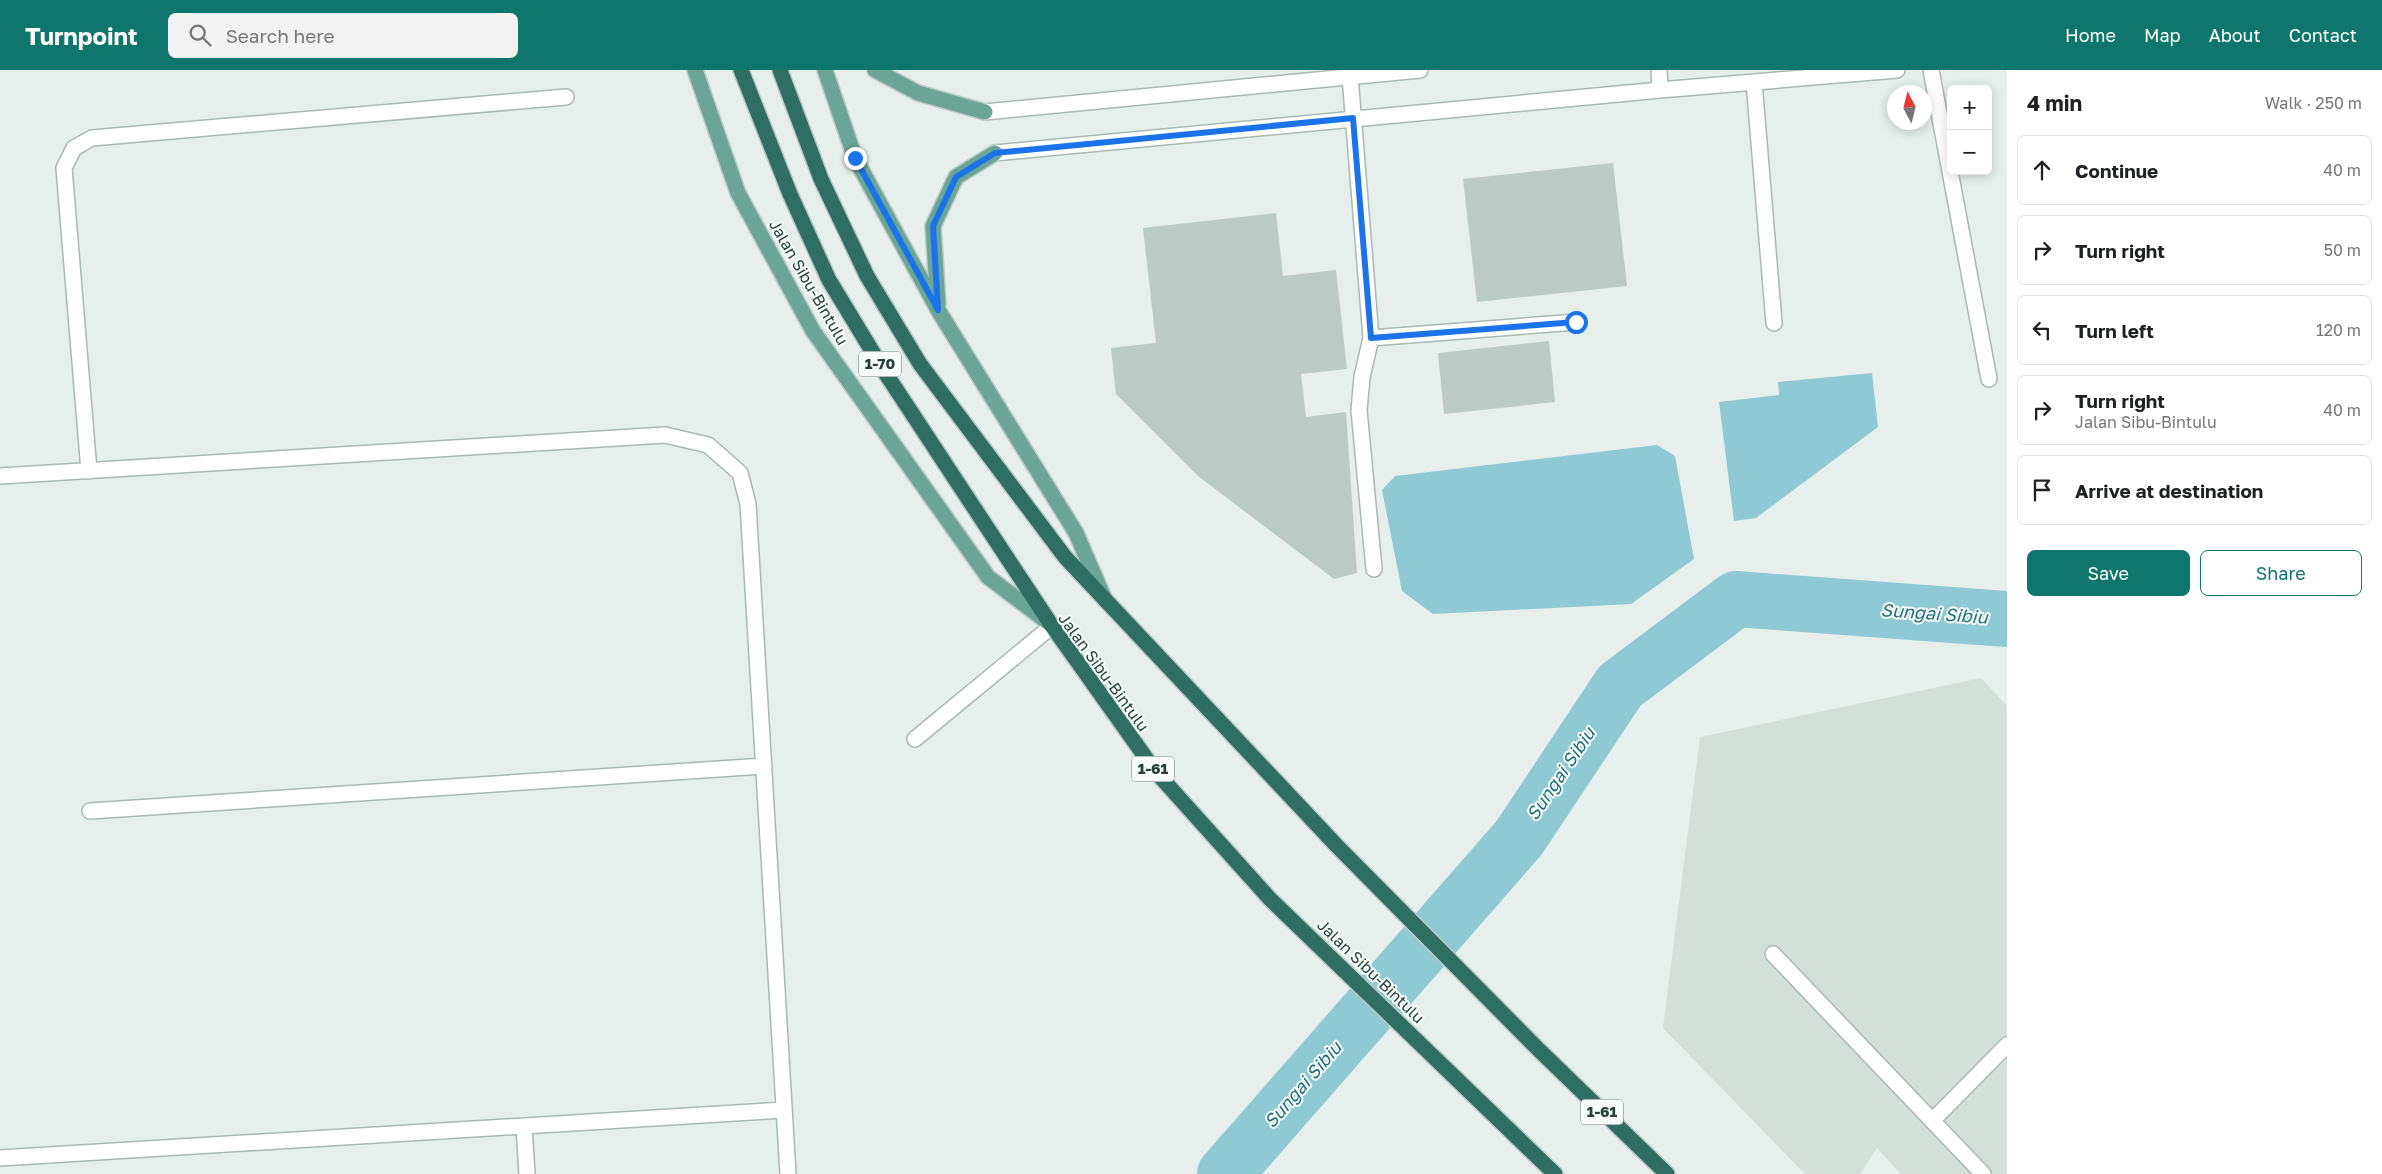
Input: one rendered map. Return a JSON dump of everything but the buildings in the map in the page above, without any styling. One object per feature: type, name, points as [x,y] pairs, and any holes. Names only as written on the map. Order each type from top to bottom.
[{"type":"highway","name":"1-70","points":[[780,71],[821,178],[867,276],[920,364],[1065,557],[1106,602]]},
{"type":"highway","name":"1-70","points":[[743,76],[790,194],[829,280],[886,374],[1052,626]]},
{"type":"highway","name":"1-61","points":[[1106,602],[1337,846],[1538,1049],[1667,1174]]},
{"type":"highway","name":"Jalan Sibu-Bintulu","points":[[1052,626],[1156,772],[1270,899],[1555,1174]]},
{"type":"main road","name":"Jalan Sibu-Bintulu","points":[[696,70],[738,193],[813,331],[988,577],[1052,626]]},
{"type":"main road","points":[[825,70],[855,158],[938,310],[1076,533],[1106,602]]},
{"type":"main road","points":[[875,70],[918,93],[985,112]]},
{"type":"main road","points":[[938,310],[933,226],[956,177],[995,153]]},
{"type":"street","points":[[985,112],[1420,70]]},
{"type":"street","points":[[1659,70],[1660,90]]},
{"type":"street","points":[[995,153],[1353,118],[1897,70]]},
{"type":"street","points":[[1931,70],[1989,379]]},
{"type":"street","points":[[1350,76],[1371,338],[1362,377],[1359,410],[1374,569]]},
{"type":"street","points":[[1754,82],[1774,323]]},
{"type":"street","points":[[89,471],[64,168],[74,148],[92,138],[566,97]]},
{"type":"street","points":[[1371,338],[1576,322]]},
{"type":"street","points":[[0,476],[666,435],[708,446],[740,473],[748,504],[788,1174]]},
{"type":"street","points":[[916,739],[1052,626]]},
{"type":"street","points":[[90,811],[764,766]]},
{"type":"street","points":[[1772,954],[1983,1174]]},
{"type":"street","points":[[1932,1121],[2007,1045]]},
{"type":"street","points":[[0,1158],[784,1110]]},
{"type":"street","points":[[524,1126],[527,1174]]},
{"type":"shaded area","points":[[1981,678],[2007,706],[2007,1174],[1901,1174],[1877,1148],[1860,1174],[1805,1174],[1663,1028],[1700,737]]},
{"type":"water","points":[[1872,373],[1878,427],[1756,518],[1734,521],[1719,402],[1779,395],[1778,382]]},
{"type":"water","points":[[1657,445],[1675,456],[1694,559],[1631,604],[1433,614],[1402,591],[1382,490],[1395,476]]},
{"type":"waterway","name":"Sungai Sibiu","points":[[1225,1174],[1519,838],[1620,686],[1736,599],[2007,619]]},
{"type":"route","points":[[855,158],[938,310],[933,226],[956,177],[995,153],[1353,118],[1371,338],[1576,322]]}]
